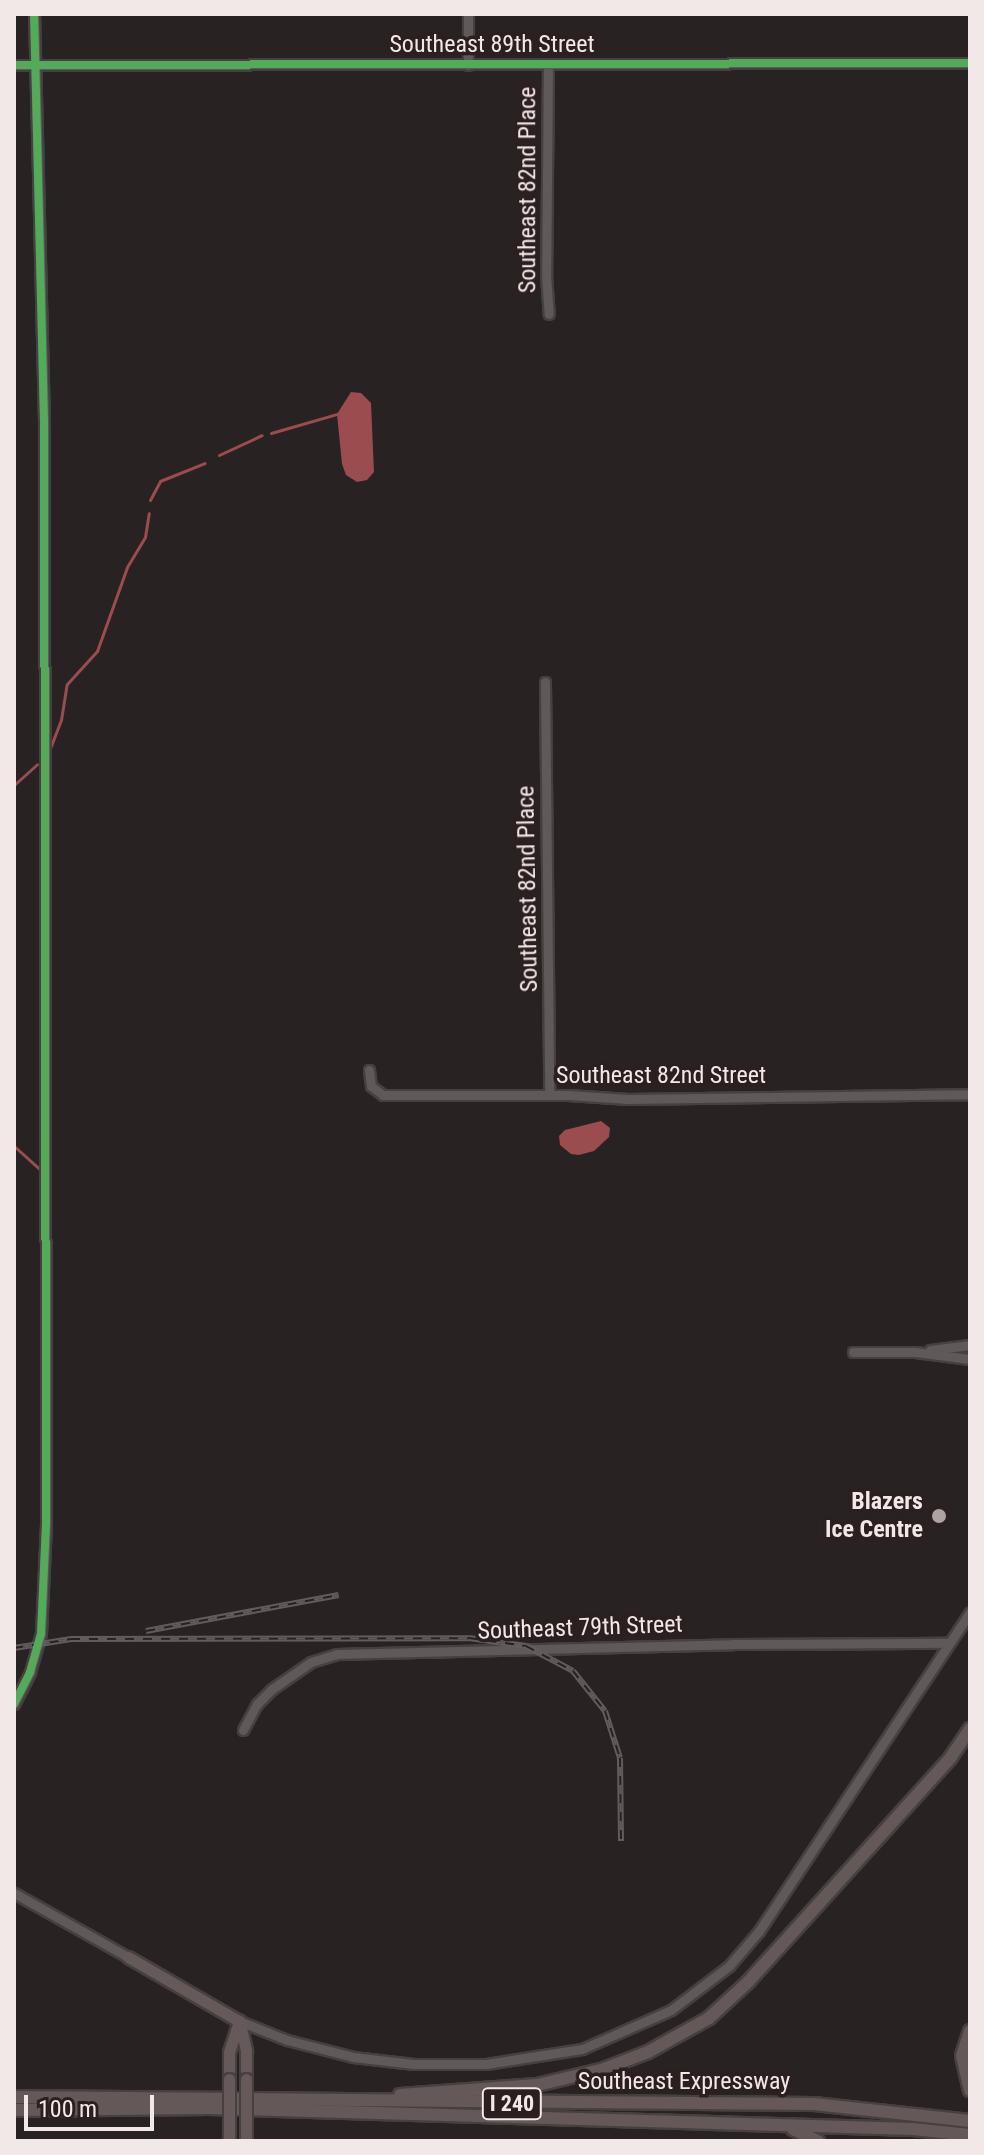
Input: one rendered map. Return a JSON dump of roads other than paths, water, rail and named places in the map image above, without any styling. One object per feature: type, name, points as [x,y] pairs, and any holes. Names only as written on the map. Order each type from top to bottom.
[{"type":"highway","points":[[337,2101],[537,2085],[601,2070],[648,2052],[709,2018],[748,1982],[951,1757],[970,1729]]},
{"type":"highway","points":[[970,2031],[962,2056],[970,2090]]},
{"type":"highway","name":"Southeast Expressway","points":[[14,2097],[814,2104],[970,2121]]},
{"type":"highway","name":"Southeast Expressway","points":[[14,2110],[209,2108],[790,2128],[913,2129],[970,2135]]},
{"type":"highway","points":[[790,2128],[818,2141]]},
{"type":"main road","points":[[128,1957],[239,2021],[246,2051],[246,2141]]},
{"type":"main road","points":[[229,2141],[229,2052],[239,2021]]},
{"type":"street","points":[[14,1704],[30,1672],[41,1634],[46,1522],[44,421],[34,14]]},
{"type":"street","points":[[468,14],[468,65]]},
{"type":"street","name":"Southeast 89th Street","points":[[14,65],[970,63]]},
{"type":"street","name":"Southeast 82nd Place","points":[[548,65],[546,275],[549,314]]},
{"type":"street","name":"Southeast 82nd Place","points":[[545,682],[549,1095]]},
{"type":"street","name":"Southeast 82nd Street","points":[[369,1070],[371,1086],[383,1095],[549,1095],[628,1099],[970,1094]]},
{"type":"street","points":[[853,1352],[915,1352],[970,1345]]},
{"type":"street","points":[[915,1352],[970,1359]]},
{"type":"street","points":[[239,2021],[287,2040],[353,2057],[414,2064],[486,2064],[530,2060],[582,2049],[625,2033],[671,2010],[729,1966],[767,1919],[970,1612]]},
{"type":"street","name":"Southeast 79th Street","points":[[243,1730],[257,1704],[289,1675],[337,1654],[733,1644],[949,1643]]},
{"type":"street","points":[[14,1893],[128,1957]]},
{"type":"waterway","points":[[271,433],[337,414]]},
{"type":"waterway","points":[[219,455],[262,435]]},
{"type":"waterway","points":[[150,500],[160,481],[205,463]]},
{"type":"waterway","points":[[49,751],[61,720],[67,684],[97,651],[127,567],[145,537],[149,513]]},
{"type":"waterway","points":[[14,785],[37,764]]},
{"type":"waterway","points":[[14,1146],[43,1172]]},
{"type":"railway","points":[[146,1631],[339,1595]]},
{"type":"railway","points":[[14,1648],[71,1639],[469,1638],[526,1646],[573,1671],[605,1711],[620,1758],[621,1841]]},
{"type":"place","name":"Blazers Ice Centre","points":[[939,1516]]}]
